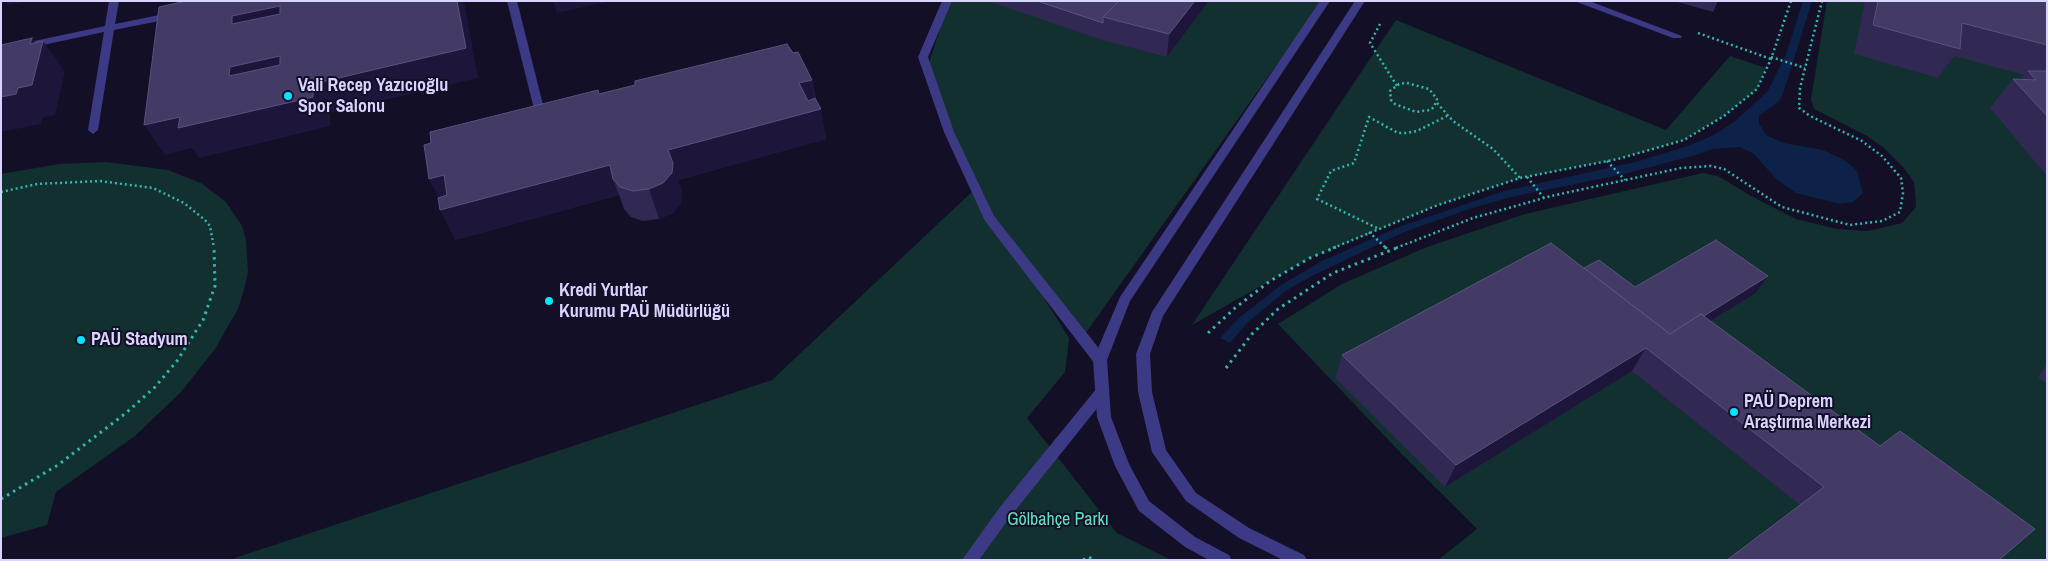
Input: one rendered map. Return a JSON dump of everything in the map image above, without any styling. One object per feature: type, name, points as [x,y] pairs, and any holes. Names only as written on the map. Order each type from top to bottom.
[{"type":"street","points":[[93,130],[114,1]]},
{"type":"street","points":[[512,1],[540,112]]},
{"type":"street","points":[[947,1],[924,57],[949,132],[989,218],[1100,360]]},
{"type":"street","points":[[1224,560],[1190,542],[1144,506],[1122,466],[1104,417],[1100,360],[1124,300],[1325,1]]},
{"type":"street","points":[[1299,560],[1244,533],[1191,497],[1159,452],[1145,392],[1143,354],[1157,315],[1360,1]]},
{"type":"street","points":[[1580,1],[1677,36]]},
{"type":"street","points":[[1,51],[186,13]]},
{"type":"street","points":[[970,560],[1004,512],[1102,392]]},
{"type":"path","points":[[1208,333],[1235,308],[1270,281],[1310,258],[1369,232],[1438,205],[1520,178],[1607,161],[1684,140],[1724,116],[1757,90],[1772,57],[1791,1]]},
{"type":"path","points":[[1226,368],[1247,339],[1278,309],[1333,273],[1473,218],[1544,198],[1690,167],[1711,166],[1724,169],[1782,206],[1814,217],[1850,225],[1882,221],[1900,212],[1903,193],[1901,178],[1882,156],[1862,141],[1810,116],[1799,108],[1799,97],[1805,68],[1822,1]]},
{"type":"path","points":[[1380,24],[1370,44],[1397,86]]},
{"type":"path","points":[[1772,57],[1805,68]]},
{"type":"path","points":[[1437,103],[1430,110],[1423,112],[1401,108],[1391,100],[1390,91],[1406,83],[1422,86],[1434,94],[1437,103],[1447,116],[1493,150],[1520,178]]},
{"type":"path","points":[[1378,229],[1317,199],[1332,171],[1354,163],[1358,156],[1364,127],[1369,117],[1398,133],[1406,133],[1417,131],[1447,116]]},
{"type":"path","points":[[1607,161],[1625,180]]},
{"type":"path","points":[[1526,177],[1544,198]]},
{"type":"path","points":[[1,192],[37,184],[100,180],[153,188],[184,203],[210,226],[216,268],[214,286],[203,320],[177,361],[155,387],[58,465],[1,499]]},
{"type":"path","points":[[1369,232],[1388,250]]},
{"type":"path","points":[[1083,560],[1088,557],[1095,560]]},
{"type":"green space","name":"Gölbahçe Parkı","points":[[949,1],[1322,1],[1080,341],[985,204],[1069,338],[1065,372],[1027,418],[1117,533],[1171,560],[229,560],[772,380],[975,189],[927,69]]},
{"type":"green space","points":[[1827,1],[2047,1],[2047,560],[1438,560],[1477,529],[1397,449],[1278,324],[1342,284],[1427,247],[1525,214],[1703,173],[1718,176],[1751,196],[1796,219],[1837,229],[1868,231],[1902,223],[1916,207],[1914,182],[1903,167],[1884,148],[1867,136],[1814,109],[1811,99]]},
{"type":"green space","points":[[1396,20],[1666,130],[1730,56],[1766,68],[1757,89],[1724,116],[1684,140],[1618,159],[1520,178],[1438,205],[1310,258],[1192,325]]},
{"type":"green space","points":[[106,162],[168,170],[201,183],[226,202],[242,226],[246,240],[248,272],[244,290],[238,309],[215,349],[181,392],[135,436],[56,492],[47,525],[1,538],[1,174],[59,164]]},
{"type":"water","points":[[1803,1],[1812,1],[1783,94],[1779,101],[1759,116],[1759,123],[1766,135],[1784,143],[1823,150],[1846,161],[1857,171],[1863,193],[1853,202],[1840,204],[1796,193],[1776,179],[1754,154],[1740,147],[1713,149],[1624,174],[1511,197],[1469,209],[1404,232],[1287,290],[1248,322],[1230,343],[1220,338],[1240,317],[1281,285],[1322,261],[1399,227],[1504,191],[1635,162],[1688,146],[1714,135],[1734,122],[1768,91],[1787,52]]},
{"type":"building","name":"Vali Recep Yazıcıoğlu Spor Salonu","points":[[186,1],[457,1],[466,48],[313,84],[313,97],[178,128],[180,117],[144,125],[159,7]],"holes":[[[280,6],[280,14],[232,24],[232,16]],[[280,56],[280,65],[229,76],[230,67]]]},
{"type":"building","points":[[1037,1],[1119,1],[1103,17],[1103,23]]},
{"type":"building","points":[[1119,1],[1195,1],[1169,34],[1103,17]]},
{"type":"building","points":[[1878,1],[2047,1],[2047,45],[1962,23],[1960,49],[1873,25]]},
{"type":"building","points":[[32,38],[30,44],[43,41],[32,85],[18,88],[16,94],[1,97],[1,45]]},
{"type":"building","points":[[787,44],[793,53],[798,52],[812,80],[799,83],[808,101],[815,98],[821,109],[668,150],[673,163],[672,173],[663,183],[649,189],[633,191],[620,187],[613,179],[610,165],[440,210],[438,198],[447,195],[444,175],[429,179],[424,145],[431,143],[430,132],[598,90],[599,94],[635,85],[635,81]]},
{"type":"building","points":[[2028,71],[2047,71],[2047,116],[2013,79],[2036,80]]},
{"type":"building","points":[[1716,240],[1768,276],[1704,316],[1701,314],[1670,334],[1584,268],[1599,260],[1635,287]]},
{"type":"building","points":[[1551,243],[1670,334],[1701,314],[1880,446],[1900,431],[2035,529],[1999,560],[1727,560],[1824,487],[1646,348],[1456,465],[1342,355]]},
{"type":"place","name":"Vali Recep Yazıcıoğlu Spor Salonu","points":[[288,96]]},
{"type":"place","name":"Kredi Yurtlar Kurumu PAÜ Müdürlüğü","points":[[549,301]]},
{"type":"place","name":"PAÜ Stadyum","points":[[81,340]]},
{"type":"place","name":"PAÜ Deprem Araştırma Merkezi","points":[[1734,412]]}]
